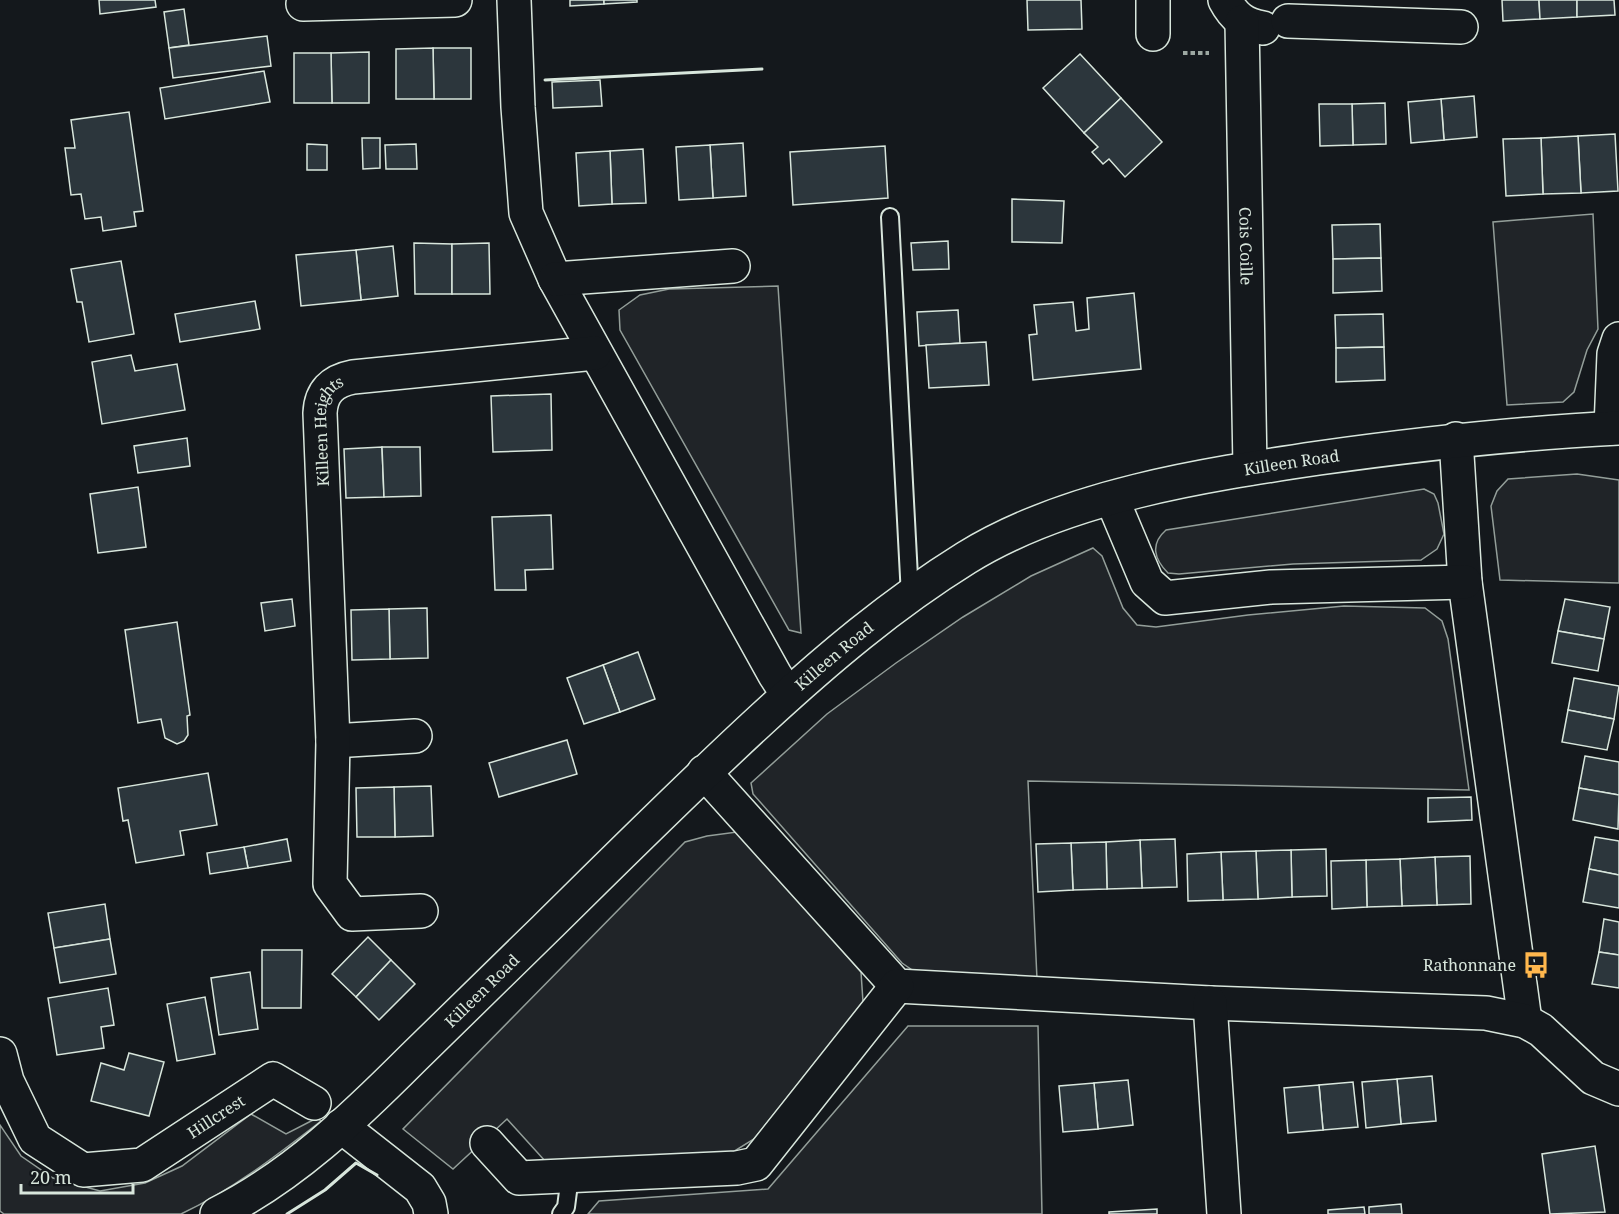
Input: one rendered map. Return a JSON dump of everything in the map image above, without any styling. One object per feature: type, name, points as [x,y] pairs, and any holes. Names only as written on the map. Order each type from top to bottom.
[{"type":"street","points":[[303,4],[455,0]]},
{"type":"street","points":[[514,0],[518,107],[526,213],[555,279],[595,353],[788,695]]},
{"type":"street","points":[[1153,0],[1153,34]]},
{"type":"street","points":[[1236,25],[1265,28],[1295,11],[1461,27]]},
{"type":"street","name":"Cois Coille","points":[[1236,25],[1250,468]]},
{"type":"street","points":[[555,279],[733,266]]},
{"type":"street","points":[[1615,428],[1614,354],[1619,339]]},
{"type":"street","name":"Killeen Heights","points":[[421,911],[352,914],[330,884],[333,741],[320,413],[323,396],[327,389],[343,379],[352,377],[595,353]]},
{"type":"street","name":"Killeen Road","points":[[218,1214],[250,1198],[296,1166],[366,1105],[704,772],[788,695],[854,638],[967,557],[1006,537],[1060,515],[1168,484],[1250,468],[1456,439],[1615,428]]},
{"type":"street","points":[[1456,439],[1466,582],[1525,1021]]},
{"type":"street","points":[[1112,499],[1147,582],[1165,598],[1271,587],[1466,582]]},
{"type":"street","points":[[333,741],[415,736]]},
{"type":"street","points":[[704,772],[897,986],[1210,1003],[1486,1013],[1525,1021],[1541,1030],[1593,1078],[1619,1089]]},
{"type":"street","points":[[487,1143],[519,1178],[737,1168],[756,1164],[897,986]]},
{"type":"street","points":[[1210,1003],[1224,1214]]},
{"type":"street","name":"Hillcrest","points":[[0,1054],[7,1081],[35,1139],[83,1170],[142,1165],[273,1079],[314,1102]]},
{"type":"street","points":[[341,1126],[420,1188],[429,1203],[431,1214]]},
{"type":"lane","points":[[890,217],[910,596]]},
{"type":"lane","points":[[561,1214],[566,1207],[570,1176]]},
{"type":"path","points":[[1153,34],[1168,54],[1236,25]]},
{"type":"shaded area","points":[[1593,214],[1598,329],[1587,350],[1574,392],[1563,402],[1507,405],[1493,222]]},
{"type":"shaded area","points":[[778,286],[801,633],[789,630],[620,330],[619,310],[640,295],[669,289]]},
{"type":"shaded area","points":[[1577,474],[1619,480],[1619,583],[1500,580],[1491,506],[1497,491],[1508,479]]},
{"type":"shaded area","points":[[1424,489],[1434,494],[1438,503],[1444,534],[1437,549],[1421,560],[1293,564],[1179,574],[1168,573],[1157,557],[1156,546],[1166,530]]},
{"type":"shaded area","points":[[1093,548],[1102,556],[1123,608],[1137,625],[1156,627],[1344,606],[1425,608],[1442,621],[1448,639],[1469,790],[1028,781],[1037,979],[924,978],[902,963],[753,794],[751,783],[827,714],[896,663],[963,617],[1031,576]]},
{"type":"shaded area","points":[[737,832],[861,972],[863,1002],[754,1139],[733,1152],[546,1162],[507,1119],[453,1169],[403,1129],[685,842]]},
{"type":"shaded area","points":[[908,1026],[1038,1026],[1042,1214],[588,1214],[599,1201],[768,1189]]},
{"type":"shaded area","points":[[251,1114],[286,1134],[317,1118],[321,1121],[236,1183],[181,1214],[4,1214],[0,1211],[0,1125],[21,1156],[53,1178],[100,1191],[145,1183],[182,1166]]},
{"type":"building","points":[[99,0],[155,0],[156,7],[100,14]]},
{"type":"building","points":[[570,0],[604,0],[604,4],[570,6]]},
{"type":"building","points":[[604,0],[637,0],[637,2],[604,4]]},
{"type":"building","points":[[1027,0],[1081,0],[1082,29],[1028,30]]},
{"type":"building","points":[[1502,0],[1539,0],[1540,19],[1503,21]]},
{"type":"building","points":[[1539,0],[1577,0],[1577,17],[1540,19]]},
{"type":"building","points":[[1577,0],[1614,0],[1615,15],[1577,17]]},
{"type":"building","points":[[184,9],[189,45],[169,48],[164,12]]},
{"type":"building","points":[[267,36],[271,66],[173,78],[169,48]]},
{"type":"building","points":[[433,48],[471,48],[471,99],[434,99]]},
{"type":"building","points":[[433,48],[434,99],[396,99],[396,49]]},
{"type":"building","points":[[369,52],[369,103],[332,103],[331,53]]},
{"type":"building","points":[[294,53],[331,53],[332,103],[294,103]]},
{"type":"building","points":[[1080,54],[1121,98],[1084,133],[1043,88]]},
{"type":"building","points":[[264,71],[270,102],[165,119],[160,88]]},
{"type":"building","points":[[600,80],[602,106],[553,108],[552,82]]},
{"type":"building","points":[[1474,96],[1477,137],[1444,140],[1441,99]]},
{"type":"building","points":[[1121,98],[1162,142],[1125,177],[1109,159],[1103,164],[1092,152],[1098,147],[1084,133]]},
{"type":"building","points":[[1441,99],[1444,140],[1411,143],[1408,102]]},
{"type":"building","points":[[1385,103],[1386,144],[1353,145],[1352,104]]},
{"type":"building","points":[[1319,104],[1352,104],[1353,145],[1320,146]]},
{"type":"building","points":[[129,112],[143,211],[134,212],[136,226],[103,231],[101,217],[85,219],[81,194],[71,195],[65,148],[75,148],[71,120]]},
{"type":"building","points":[[1615,134],[1618,191],[1581,193],[1578,136]]},
{"type":"building","points":[[1578,136],[1581,193],[1543,194],[1541,138]]},
{"type":"building","points":[[362,138],[380,138],[380,168],[363,169]]},
{"type":"building","points":[[1541,138],[1543,194],[1506,196],[1503,139]]},
{"type":"building","points":[[743,143],[746,196],[713,198],[710,145]]},
{"type":"building","points":[[307,144],[327,145],[327,170],[307,170]]},
{"type":"building","points":[[416,144],[417,169],[386,169],[385,145]]},
{"type":"building","points":[[710,145],[713,198],[679,200],[676,147]]},
{"type":"building","points":[[885,146],[888,198],[793,205],[790,152]]},
{"type":"building","points":[[643,149],[646,203],[612,204],[610,151]]},
{"type":"building","points":[[610,151],[612,204],[579,206],[576,153]]},
{"type":"building","points":[[1012,199],[1064,201],[1062,243],[1012,242]]},
{"type":"building","points":[[1380,224],[1381,258],[1333,259],[1332,225]]},
{"type":"building","points":[[948,241],[949,269],[913,270],[911,243]]},
{"type":"building","points":[[414,243],[452,244],[452,294],[415,294]]},
{"type":"building","points":[[489,243],[490,294],[452,294],[452,244]]},
{"type":"building","points":[[393,246],[398,296],[361,300],[356,250]]},
{"type":"building","points":[[356,250],[361,300],[301,306],[296,255]]},
{"type":"building","points":[[1381,258],[1382,291],[1333,293],[1333,259]]},
{"type":"building","points":[[121,261],[134,334],[89,342],[82,302],[77,302],[71,269]]},
{"type":"building","points":[[1134,293],[1141,369],[1033,380],[1029,335],[1037,334],[1034,305],[1073,302],[1076,331],[1089,329],[1087,298]]},
{"type":"building","points":[[255,301],[260,329],[180,342],[175,314]]},
{"type":"building","points":[[958,310],[960,343],[919,346],[917,312]]},
{"type":"building","points":[[1383,314],[1384,347],[1336,348],[1335,315]]},
{"type":"building","points":[[986,342],[989,385],[929,388],[926,345]]},
{"type":"building","points":[[1384,347],[1385,380],[1336,382],[1336,348]]},
{"type":"building","points":[[131,355],[135,371],[177,364],[185,410],[102,424],[92,362]]},
{"type":"building","points":[[551,394],[552,450],[493,452],[491,396]]},
{"type":"building","points":[[187,438],[190,466],[138,473],[134,446]]},
{"type":"building","points":[[382,447],[384,497],[346,498],[344,449]]},
{"type":"building","points":[[382,447],[420,447],[421,496],[384,497]]},
{"type":"building","points":[[138,487],[146,547],[98,553],[90,494]]},
{"type":"building","points":[[551,515],[553,569],[525,570],[526,590],[495,590],[492,517]]},
{"type":"building","points":[[292,599],[295,626],[265,631],[261,603]]},
{"type":"building","points":[[1565,599],[1610,607],[1604,639],[1558,631]]},
{"type":"building","points":[[427,608],[428,658],[390,659],[389,609]]},
{"type":"building","points":[[389,609],[390,659],[352,660],[351,610]]},
{"type":"building","points":[[177,622],[190,715],[187,716],[188,735],[184,741],[177,744],[165,738],[161,719],[138,723],[125,630]]},
{"type":"building","points":[[1558,631],[1604,639],[1598,671],[1552,663]]},
{"type":"building","points":[[638,652],[655,699],[620,712],[603,665]]},
{"type":"building","points":[[603,665],[620,712],[584,724],[567,678]]},
{"type":"building","points":[[1574,678],[1619,686],[1614,719],[1568,710]]},
{"type":"building","points":[[1568,710],[1614,719],[1607,750],[1562,742]]},
{"type":"building","points":[[567,740],[577,774],[499,797],[489,763]]},
{"type":"building","points":[[1585,756],[1619,762],[1619,795],[1579,788]]},
{"type":"building","points":[[208,773],[217,825],[180,831],[184,855],[136,863],[128,820],[123,821],[118,788]]},
{"type":"building","points":[[431,786],[433,836],[395,837],[394,787]]},
{"type":"building","points":[[394,787],[395,837],[357,837],[356,788]]},
{"type":"building","points":[[1579,788],[1619,795],[1618,829],[1573,820]]},
{"type":"building","points":[[1471,797],[1472,820],[1428,822],[1428,798]]},
{"type":"building","points":[[1595,837],[1619,841],[1619,875],[1589,869]]},
{"type":"building","points":[[287,839],[291,861],[248,868],[244,847]]},
{"type":"building","points":[[1175,839],[1177,887],[1142,888],[1140,840]]},
{"type":"building","points":[[1140,840],[1142,888],[1107,889],[1106,842]]},
{"type":"building","points":[[1106,842],[1107,889],[1073,890],[1071,843]]},
{"type":"building","points":[[1071,843],[1073,890],[1038,892],[1036,844]]},
{"type":"building","points":[[244,847],[248,868],[210,874],[207,853]]},
{"type":"building","points":[[1326,849],[1327,896],[1292,897],[1291,850]]},
{"type":"building","points":[[1291,850],[1292,897],[1258,899],[1256,851]]},
{"type":"building","points":[[1256,851],[1258,899],[1223,900],[1221,852]]},
{"type":"building","points":[[1221,852],[1223,900],[1188,901],[1187,854]]},
{"type":"building","points":[[1470,856],[1471,904],[1437,905],[1435,857]]},
{"type":"building","points":[[1435,857],[1437,905],[1402,906],[1400,859]]},
{"type":"building","points":[[1400,859],[1402,906],[1367,907],[1366,860]]},
{"type":"building","points":[[1366,860],[1367,907],[1332,909],[1331,861]]},
{"type":"building","points":[[1589,869],[1619,875],[1619,908],[1583,902]]},
{"type":"building","points":[[105,904],[110,939],[54,948],[48,913]]},
{"type":"building","points":[[1604,919],[1619,922],[1619,955],[1599,952]]},
{"type":"building","points":[[368,937],[391,960],[356,997],[332,974]]},
{"type":"building","points":[[110,939],[116,974],[60,983],[54,948]]},
{"type":"building","points":[[262,950],[302,950],[301,1008],[262,1008]]},
{"type":"building","points":[[1599,952],[1619,955],[1619,988],[1592,984]]},
{"type":"building","points":[[391,960],[415,984],[379,1020],[356,997]]},
{"type":"building","points":[[250,972],[258,1029],[219,1035],[211,978]]},
{"type":"building","points":[[108,988],[114,1025],[101,1027],[104,1048],[57,1055],[48,998]]},
{"type":"building","points":[[205,997],[215,1054],[177,1061],[167,1004]]},
{"type":"building","points":[[129,1053],[164,1062],[149,1116],[91,1101],[101,1063],[124,1070]]},
{"type":"building","points":[[1432,1076],[1436,1121],[1401,1124],[1397,1079]]},
{"type":"building","points":[[1397,1079],[1401,1124],[1366,1128],[1362,1082]]},
{"type":"building","points":[[1128,1080],[1133,1125],[1098,1129],[1094,1083]]},
{"type":"building","points":[[1353,1082],[1358,1127],[1323,1130],[1319,1085]]},
{"type":"building","points":[[1094,1083],[1098,1129],[1063,1132],[1059,1086]]},
{"type":"building","points":[[1319,1085],[1323,1130],[1288,1133],[1284,1088]]},
{"type":"building","points":[[1595,1146],[1605,1212],[1550,1214],[1542,1154]]},
{"type":"building","points":[[1401,1204],[1402,1214],[1369,1214],[1369,1207]]},
{"type":"building","points":[[1364,1207],[1365,1214],[1328,1214],[1328,1210]]},
{"type":"building","points":[[1157,1209],[1157,1214],[1109,1214],[1109,1212]]},
{"type":"wall","points":[[545,80],[762,69]]},
{"type":"wall","points":[[287,1214],[325,1190],[356,1163],[377,1175]]},
{"type":"place","name":"Rathonnane","points":[[1536,965]]}]
